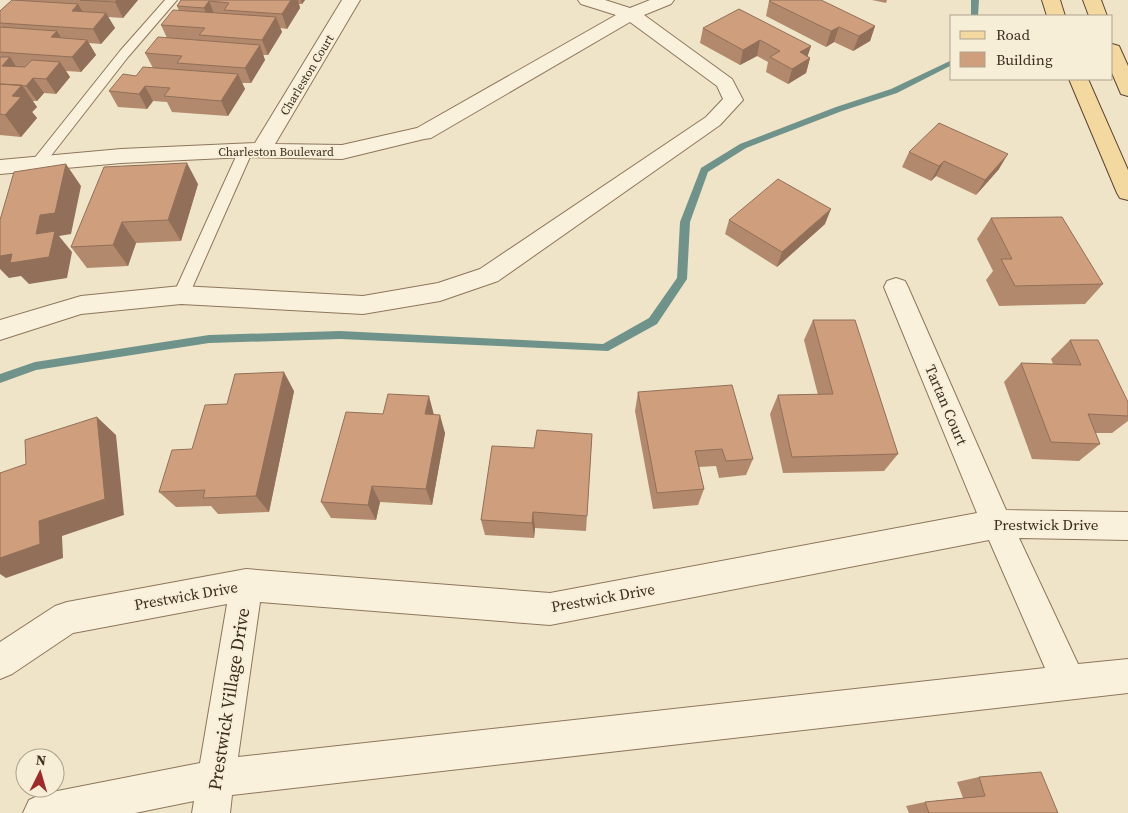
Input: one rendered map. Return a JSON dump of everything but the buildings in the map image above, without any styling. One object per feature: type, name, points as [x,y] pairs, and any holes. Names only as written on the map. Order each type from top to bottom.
[{"type":"main road","points":[[1051,0],[1056,15]]},
{"type":"main road","points":[[1092,0],[1098,15]]},
{"type":"main road","points":[[1113,52],[1128,90]]},
{"type":"main road","points":[[1078,80],[1128,193]]},
{"type":"street","name":"Charleston Court","points":[[254,150],[351,0]]},
{"type":"street","points":[[0,330],[81,305],[181,294],[363,305],[440,292],[489,275],[713,120],[733,100],[725,83],[631,14],[587,0]]},
{"type":"street","name":"Charleston Boulevard","points":[[0,167],[254,150],[342,152],[424,133],[631,14],[665,0]]},
{"type":"street","name":"Tartan Court","points":[[896,287],[997,524],[1069,683]]},
{"type":"street","name":"Prestwick Drive","points":[[0,662],[67,618],[246,585],[550,610],[997,524],[1128,526]]},
{"type":"street","name":"Prestwick Village Drive","points":[[211,813],[246,585]]},
{"type":"street","points":[[42,813],[217,778],[1128,676]]},
{"type":"lane","points":[[38,163],[124,54],[171,0]]},
{"type":"lane","points":[[181,294],[254,150]]},
{"type":"waterway","points":[[975,0],[975,15]]},
{"type":"waterway","points":[[0,379],[35,366],[209,339],[340,335],[604,348],[653,321],[682,279],[685,222],[704,170],[743,146],[839,109],[894,91],[950,63]]}]
